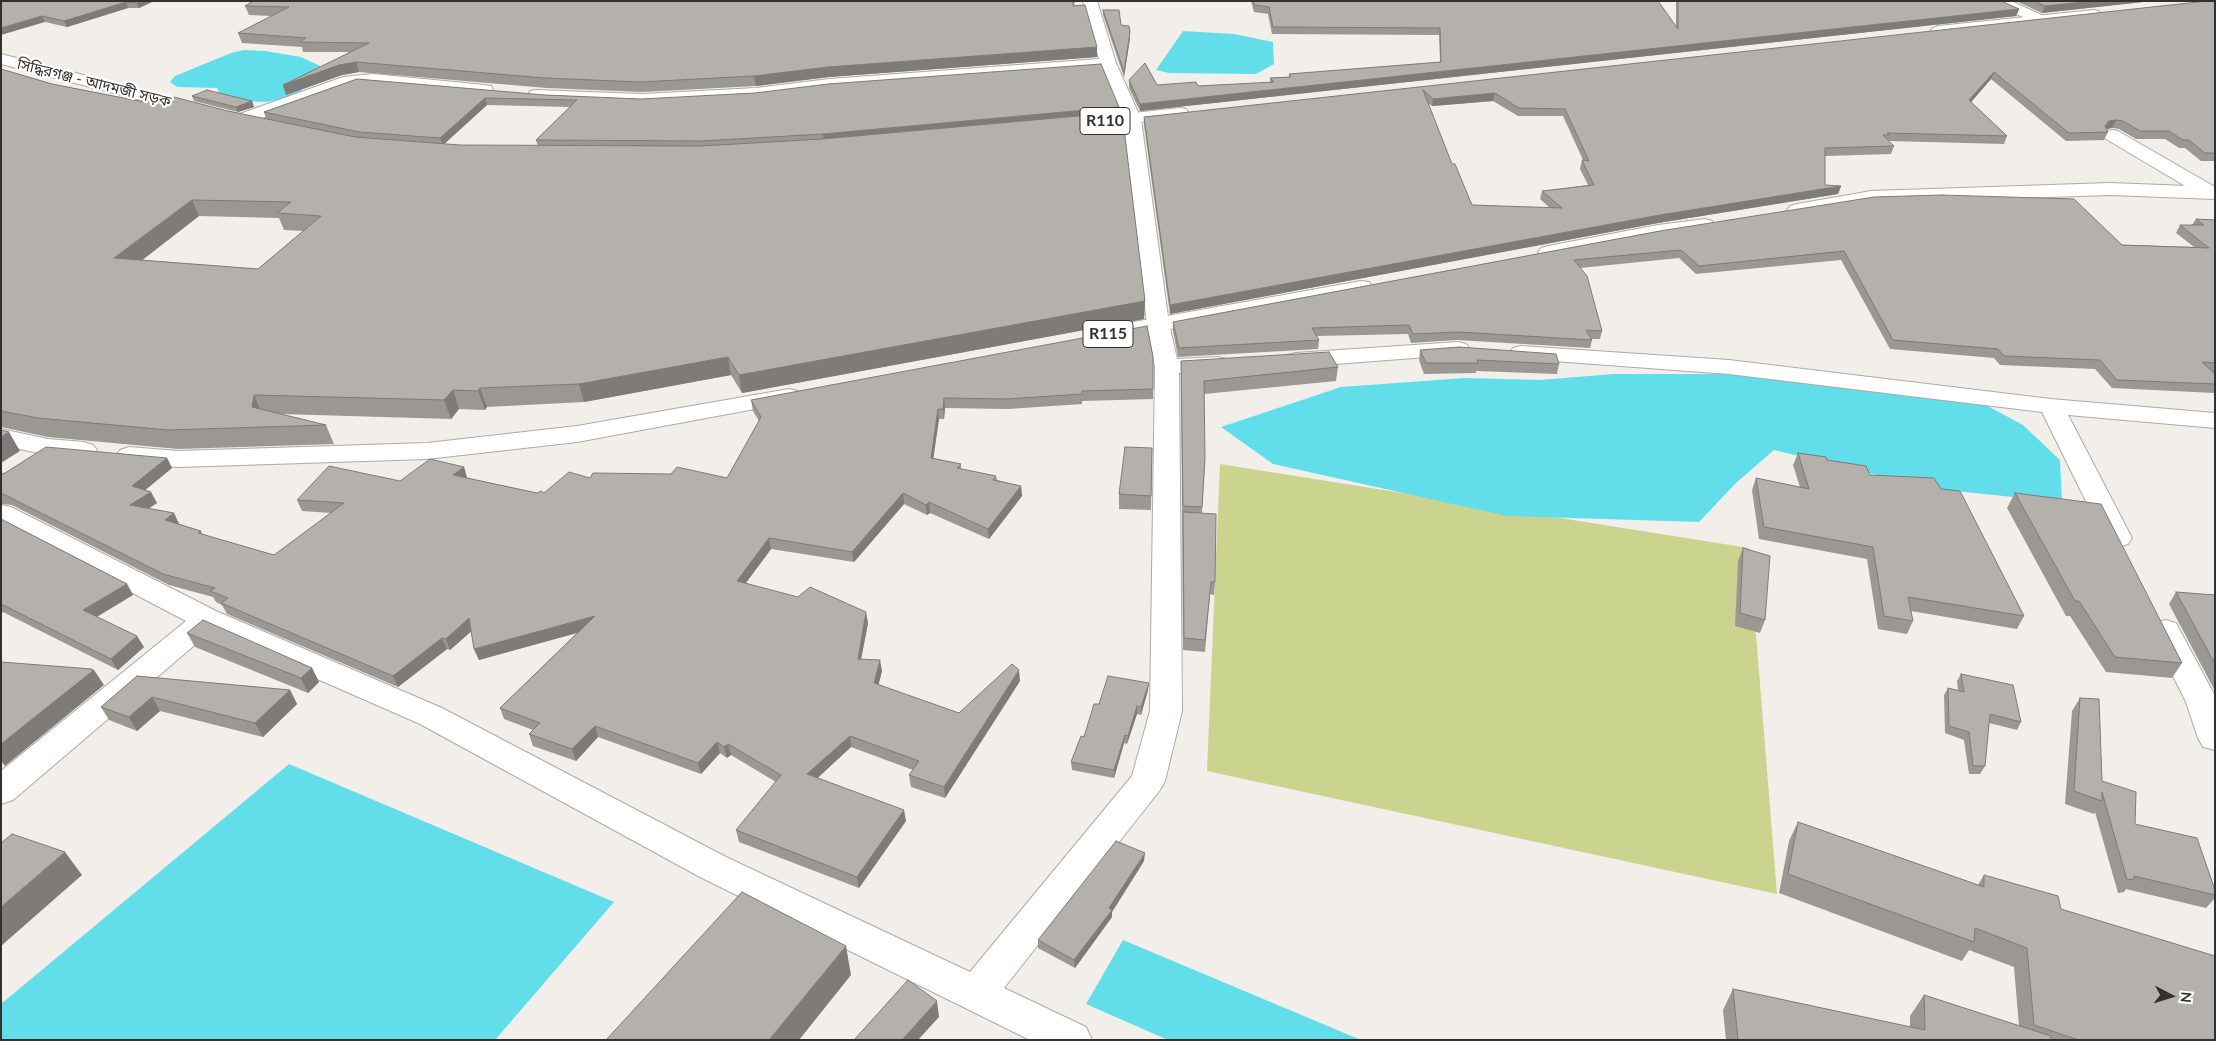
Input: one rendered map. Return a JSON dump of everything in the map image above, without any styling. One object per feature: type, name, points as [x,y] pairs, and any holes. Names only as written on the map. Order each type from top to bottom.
[{"type":"street","points":[[976,992],[1148,781],[1166,711],[1167,367],[1158,324],[1132,119],[1108,63],[1090,1]]},
{"type":"street","points":[[1999,1],[2039,19]]},
{"type":"street","points":[[1924,32],[2105,13]]},
{"type":"street","name":"সিদ্ধিরগঞ্জ - আদমজী সড়ক","points":[[1,60],[266,126]]},
{"type":"street","points":[[520,93],[642,99],[756,93],[829,84],[1108,63]]},
{"type":"street","points":[[240,120],[354,80],[373,79],[501,92]]},
{"type":"street","name":"R110","points":[[1072,124],[1200,111]]},
{"type":"street","points":[[2112,135],[2212,192]]},
{"type":"street","points":[[1778,213],[1871,197],[2110,189],[2212,192]]},
{"type":"street","points":[[1530,256],[1658,231],[1723,222]]},
{"type":"street","name":"R115","points":[[1081,339],[1383,283]]},
{"type":"street","points":[[1271,361],[1457,350],[1486,351],[1729,367],[2051,406],[2215,421]]},
{"type":"street","points":[[1167,367],[1243,363]]},
{"type":"street","points":[[1,437],[48,447],[178,459],[427,451],[577,434],[810,392]]},
{"type":"street","points":[[2051,406],[2126,554]]},
{"type":"street","points":[[17,467],[48,447]]},
{"type":"street","points":[[1,513],[207,619],[431,716],[713,867],[976,992],[1072,1040]]},
{"type":"street","points":[[2153,607],[2202,702],[2215,738]]},
{"type":"street","points":[[1,791],[207,619]]},
{"type":"green space","points":[[1220,464],[1749,548],[1777,894],[1207,771]]},
{"type":"water","points":[[1183,31],[1234,34],[1273,42],[1274,64],[1256,74],[1169,73],[1156,70]]},
{"type":"water","points":[[244,50],[265,51],[301,57],[329,70],[300,90],[304,91],[288,98],[266,102],[244,101],[220,94],[217,88],[177,87],[170,82],[175,76],[231,53]]},
{"type":"water","points":[[1613,374],[1733,374],[1984,404],[2023,425],[2060,460],[2062,502],[1935,489],[1774,450],[1736,483],[1699,522],[1507,516],[1273,464],[1221,427],[1341,387],[1465,378],[1540,380]]},
{"type":"water","points":[[289,764],[614,902],[495,1040],[1,1040],[1,1004]]},
{"type":"water","points":[[1123,940],[1361,1040],[1168,1040],[1086,1004]]},
{"type":"building","points":[[1,1],[140,1],[137,3],[126,2],[64,21],[42,16],[1,28]]},
{"type":"building","points":[[253,1],[1073,1],[1073,6],[1085,5],[1097,47],[828,67],[754,76],[640,82],[544,78],[356,62],[339,65],[283,85],[369,43],[300,42],[306,38],[238,33],[289,7],[245,6]]},
{"type":"building","points":[[1253,1],[1658,1],[1678,29],[1678,1],[2001,1],[2019,9],[1140,104],[1129,80],[1145,63],[1157,85],[1196,82],[1198,86],[1274,82],[1270,78],[1291,77],[1289,74],[1441,62],[1440,28],[1273,27],[1269,7],[1255,5]]},
{"type":"building","points":[[2034,1],[2092,1],[2045,6]]},
{"type":"building","points":[[2215,1],[2215,153],[2205,153],[2189,140],[2183,140],[2169,131],[2140,131],[2123,121],[2116,120],[2109,121],[2105,126],[2108,132],[2069,133],[1994,72],[1969,100],[2007,136],[1887,133],[1889,135],[1883,135],[1894,146],[1825,148],[1825,185],[1841,186],[1660,215],[1170,305],[1144,117]],"holes":[[[1423,90],[1433,99],[1495,93],[1519,108],[1565,109],[1589,161],[1582,160],[1594,185],[1542,191],[1562,208],[1472,205],[1455,164],[1452,164]]]},
{"type":"building","points":[[1103,10],[1119,10],[1121,25],[1129,26],[1130,32],[1124,72]]},
{"type":"building","points":[[1101,64],[1119,107],[823,134],[703,141],[536,140],[577,100],[485,98],[440,138],[359,132],[264,112],[357,79],[545,95],[641,99],[755,93],[828,84]]},
{"type":"building","points":[[1,69],[52,84],[144,102],[166,95],[228,111],[355,137],[460,145],[701,146],[822,139],[1122,112],[1145,301],[739,375],[728,357],[579,384],[480,388],[478,391],[453,390],[444,400],[254,395],[252,407],[326,425],[168,430],[38,418],[1,411]],"holes":[[[192,200],[291,202],[277,213],[321,216],[258,269],[114,258]]]},
{"type":"building","points":[[207,90],[252,101],[236,107],[192,96]]},
{"type":"building","points":[[1942,195],[2074,199],[2122,245],[2209,248],[2180,225],[2204,225],[2196,219],[2215,220],[2215,363],[2202,362],[2215,374],[2215,384],[2117,380],[2100,360],[2004,356],[1998,349],[1893,340],[1844,251],[1699,266],[1681,250],[1574,260],[1587,276],[1602,331],[1586,330],[1592,340],[1459,332],[1413,334],[1409,325],[1312,328],[1319,340],[1179,348],[1173,322],[1660,231],[1874,197]]},
{"type":"building","points":[[1147,326],[1153,357],[1153,389],[1082,391],[1082,394],[1008,399],[944,398],[943,409],[938,409],[931,458],[961,464],[957,468],[996,476],[993,480],[1021,486],[988,529],[929,502],[926,505],[903,493],[852,552],[769,538],[737,581],[798,597],[810,587],[866,612],[858,659],[880,660],[874,683],[959,713],[1012,664],[1019,670],[944,787],[909,775],[919,761],[850,736],[807,774],[904,810],[857,877],[736,830],[781,775],[728,744],[724,747],[717,742],[698,763],[595,726],[572,749],[529,734],[540,723],[500,708],[595,616],[474,649],[469,618],[446,639],[442,638],[393,676],[221,603],[228,598],[210,591],[215,588],[163,574],[1,494],[1,474],[46,447],[167,458],[132,486],[151,492],[130,505],[174,513],[165,520],[201,531],[198,533],[274,555],[344,503],[297,500],[329,466],[400,481],[430,459],[464,467],[453,475],[537,493],[541,491],[544,493],[569,472],[590,478],[593,473],[671,474],[677,467],[727,478],[761,417],[751,400]]},
{"type":"building","points":[[1459,347],[1556,354],[1559,364],[1477,360],[1478,363],[1426,363],[1420,350]]},
{"type":"building","points":[[1329,352],[1338,367],[1204,381],[1205,459],[1202,507],[1183,506],[1181,361]]},
{"type":"building","points":[[1,430],[9,432],[1,437]]},
{"type":"building","points":[[1125,447],[1152,448],[1151,496],[1119,494]]},
{"type":"building","points":[[1798,453],[1866,466],[1870,475],[1934,478],[1941,489],[1960,491],[2024,616],[1908,597],[1913,621],[1884,616],[1873,547],[1764,527],[1756,478],[1809,489]]},
{"type":"building","points":[[2015,493],[2101,504],[2182,663],[2115,657],[2079,601],[2075,601]]},
{"type":"building","points":[[1183,512],[1216,514],[1215,582],[1211,582],[1205,640],[1184,638]]},
{"type":"building","points":[[1,519],[127,584],[83,610],[137,636],[111,659],[1,604]]},
{"type":"building","points":[[1743,548],[1770,556],[1765,620],[1740,613]]},
{"type":"building","points":[[2176,592],[2215,595],[2215,664]]},
{"type":"building","points":[[203,620],[312,668],[301,678],[187,633]]},
{"type":"building","points":[[1,662],[92,669],[94,670],[1,744]]},
{"type":"building","points":[[1961,674],[2013,685],[2021,722],[1990,714],[1985,766],[1973,766],[1969,732],[1949,726],[1948,688],[1964,692]]},
{"type":"building","points":[[137,676],[290,690],[255,723],[152,697],[129,717],[101,707]]},
{"type":"building","points":[[1108,676],[1149,683],[1141,707],[1137,706],[1128,736],[1125,735],[1114,770],[1071,762],[1081,736],[1084,737],[1094,704],[1099,704]]},
{"type":"building","points":[[2080,698],[2099,699],[2102,781],[2136,792],[2135,824],[2197,838],[2215,890],[2215,895],[2134,876],[2134,879],[2127,880],[2102,792],[2102,801],[2074,791]]},
{"type":"building","points":[[1798,822],[1984,887],[1984,875],[2058,896],[2061,909],[2215,956],[2215,1040],[2079,1040],[2034,1025],[2027,948],[1975,928],[1974,942],[1788,874]]},
{"type":"building","points":[[12,834],[65,852],[1,907],[1,843]]},
{"type":"building","points":[[1116,841],[1145,853],[1109,908],[1112,910],[1074,960],[1038,940]]},
{"type":"building","points":[[742,892],[846,946],[769,1040],[606,1040]]},
{"type":"building","points":[[908,980],[937,1001],[902,1040],[854,1040]]},
{"type":"building","points":[[1733,989],[1925,1030],[1924,995],[2051,1036],[2051,1040],[1738,1040]]}]
